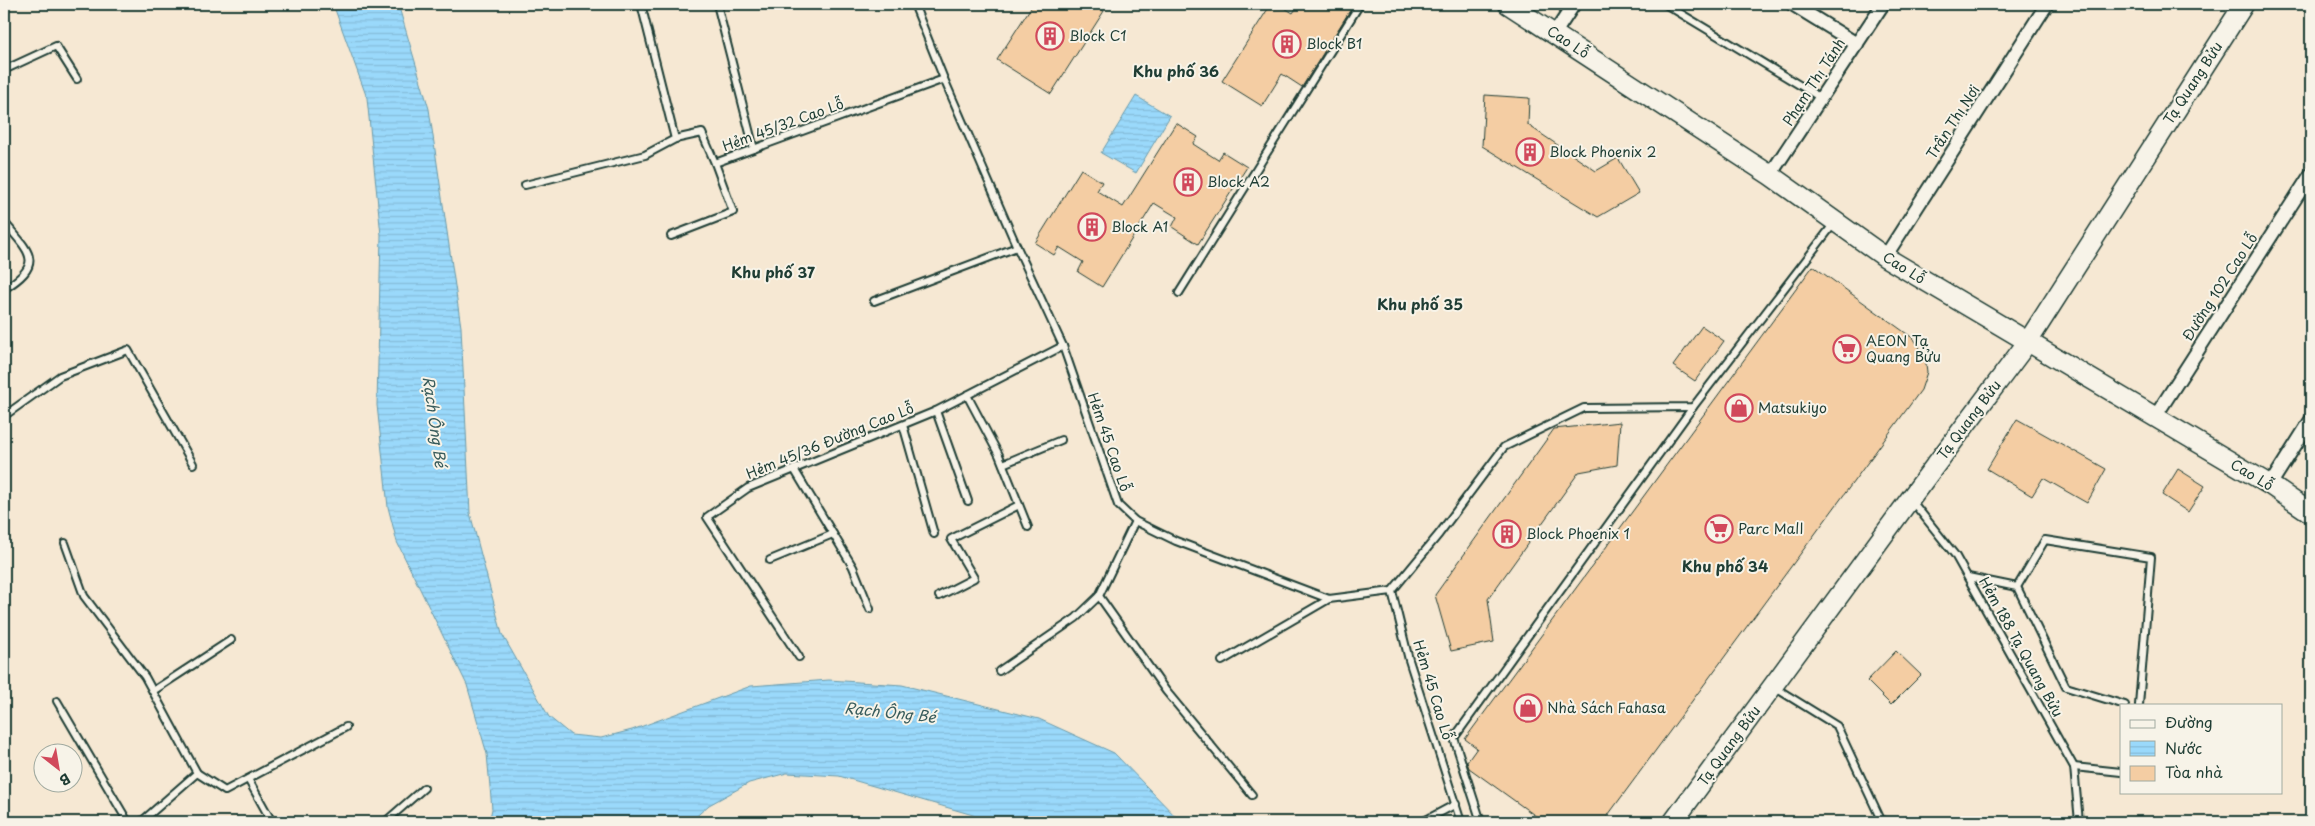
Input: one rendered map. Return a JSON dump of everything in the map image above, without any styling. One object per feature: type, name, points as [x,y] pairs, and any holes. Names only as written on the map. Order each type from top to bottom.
[{"type":"main road","name":"Cao Lỗ","points":[[1508,4],[1555,33],[1770,176],[1885,257],[2270,486],[2311,513]]},
{"type":"main road","name":"Tạ Quang Bửu","points":[[1673,822],[1910,499],[2028,343],[2244,4]]},
{"type":"street","points":[[1555,33],[1574,4]]},
{"type":"street","points":[[1792,4],[1857,44]]},
{"type":"street","name":"Phạm Thị Tánh","points":[[1770,176],[1883,4]]},
{"type":"street","name":"Trần Thị Nơi","points":[[1885,257],[2047,4]]},
{"type":"street","name":"Đường 102 Cao Lỗ","points":[[2155,417],[2311,174]]},
{"type":"street","points":[[2270,486],[2311,420]]},
{"type":"lane","points":[[641,4],[675,139]]},
{"type":"lane","points":[[717,4],[754,149]]},
{"type":"lane","name":"Hẻm 45 Cao Lỗ","points":[[914,4],[944,79],[1017,247],[1063,346],[1118,505],[1136,521],[1214,557],[1329,599],[1392,591],[1409,660],[1461,822]]},
{"type":"lane","points":[[1179,293],[1360,4]]},
{"type":"lane","points":[[1665,4],[1822,98]]},
{"type":"lane","points":[[4,70],[56,46],[77,79]]},
{"type":"lane","name":"Hẻm 45/32 Cao Lỗ","points":[[671,236],[733,212],[715,163],[944,79]]},
{"type":"lane","points":[[525,185],[645,155],[675,139],[702,133],[715,163]]},
{"type":"lane","points":[[1481,822],[1454,738],[1693,407],[1836,221]]},
{"type":"lane","points":[[4,222],[30,254],[30,266],[23,278],[4,289]]},
{"type":"lane","points":[[874,300],[1017,247]]},
{"type":"lane","name":"Hẻm 45/36 Đường Cao Lỗ","points":[[799,657],[707,517],[748,488],[936,411],[1063,346]]},
{"type":"lane","points":[[4,416],[60,376],[128,350],[192,464]]},
{"type":"lane","points":[[967,396],[1003,464],[1028,527]]},
{"type":"lane","points":[[1392,591],[1439,534],[1504,447],[1584,408],[1693,407]]},
{"type":"lane","points":[[936,411],[968,501]]},
{"type":"lane","points":[[903,424],[934,534]]},
{"type":"lane","points":[[1003,464],[1061,440]]},
{"type":"lane","points":[[794,469],[853,566],[870,609]]},
{"type":"lane","name":"Hẻm 188 Tạ Quang Bửu","points":[[1910,499],[1955,555],[2074,767],[2079,822]]},
{"type":"lane","points":[[939,596],[974,578],[951,539],[1019,505]]},
{"type":"lane","points":[[999,671],[1076,618],[1099,596],[1136,521]]},
{"type":"lane","points":[[770,560],[834,534]]},
{"type":"lane","points":[[2017,588],[2046,540],[2152,557],[2139,704]]},
{"type":"lane","points":[[65,542],[84,596],[145,677],[197,773],[225,791],[346,727]]},
{"type":"lane","points":[[1968,577],[2017,588]]},
{"type":"lane","points":[[2017,588],[2066,687],[2122,704]]},
{"type":"lane","points":[[1099,596],[1166,691],[1252,795]]},
{"type":"lane","points":[[1222,661],[1329,599]]},
{"type":"lane","points":[[153,691],[231,640]]},
{"type":"lane","points":[[1773,686],[1837,726],[1882,822]]},
{"type":"lane","points":[[56,701],[128,822]]},
{"type":"lane","points":[[2074,767],[2120,772]]},
{"type":"lane","points":[[141,822],[197,773]]},
{"type":"lane","points":[[248,779],[272,822]]},
{"type":"lane","points":[[385,822],[424,788]]},
{"type":"lane","points":[[1428,822],[1426,820],[1456,804]]},
{"type":"water","name":"Rạch Ông Bé","points":[[333,4],[398,4],[429,109],[461,327],[470,513],[502,634],[549,717],[571,735],[601,738],[632,730],[751,686],[829,680],[902,685],[1039,719],[1114,753],[1181,822],[986,822],[973,815],[839,776],[787,773],[749,783],[709,805],[690,822],[489,822],[492,809],[487,754],[467,685],[397,542],[388,507],[377,405],[381,235],[367,98]]},
{"type":"water","points":[[1136,96],[1170,116],[1136,173],[1101,153]]},
{"type":"building","name":"Block C1","points":[[1033,4],[1092,4],[1104,11],[1051,94],[997,60]]},
{"type":"building","name":"Block B1","points":[[1271,4],[1278,4],[1293,13],[1299,4],[1354,4],[1302,87],[1282,74],[1262,106],[1222,81]]},
{"type":"building","name":"Block Phoenix 2","points":[[1485,95],[1529,98],[1528,125],[1596,171],[1618,158],[1639,193],[1598,217],[1482,146]]},
{"type":"building","points":[[1176,123],[1198,137],[1193,144],[1218,160],[1223,152],[1247,167],[1198,244],[1172,227],[1177,217],[1154,203],[1102,287],[1078,272],[1083,262],[1059,247],[1054,255],[1035,243],[1081,169],[1102,182],[1097,191],[1123,207]]},
{"type":"building","name":"Parc Mall","points":[[1813,266],[1914,339],[1925,356],[1927,372],[1921,390],[1603,822],[1544,822],[1469,768],[1467,762],[1477,748],[1465,739]]},
{"type":"building","points":[[1702,326],[1724,341],[1695,381],[1673,366]]},
{"type":"building","points":[[2017,419],[2106,469],[2087,503],[2043,478],[2032,496],[1987,469]]},
{"type":"building","name":"Block Phoenix 1","points":[[1620,422],[1617,465],[1579,472],[1488,599],[1494,642],[1451,651],[1435,595],[1554,429]]},
{"type":"building","points":[[2178,469],[2205,486],[2188,512],[2162,495]]},
{"type":"building","points":[[1896,651],[1921,675],[1891,705],[1867,681]]},
{"type":"place","name":"Block C1","points":[[1050,36]]},
{"type":"place","name":"Block B1","points":[[1287,44]]},
{"type":"place","name":"Block Phoenix 2","points":[[1530,152]]},
{"type":"place","name":"Block A2","points":[[1188,182]]},
{"type":"place","name":"Block A1","points":[[1092,227]]},
{"type":"place","name":"AEON Tạ Quang Bửu","points":[[1847,349]]},
{"type":"place","name":"Matsukiyo","points":[[1739,408]]},
{"type":"place","name":"Parc Mall","points":[[1719,529]]},
{"type":"place","name":"Block Phoenix 1","points":[[1507,534]]},
{"type":"place","name":"Nhà Sách Fahasa","points":[[1528,708]]},
{"type":"district","name":"Khu phố 36","points":[[1176,72]]},
{"type":"district","name":"Khu phố 37","points":[[773,273]]},
{"type":"district","name":"Khu phố 35","points":[[1420,305]]},
{"type":"district","name":"Khu phố 34","points":[[1725,567]]}]
